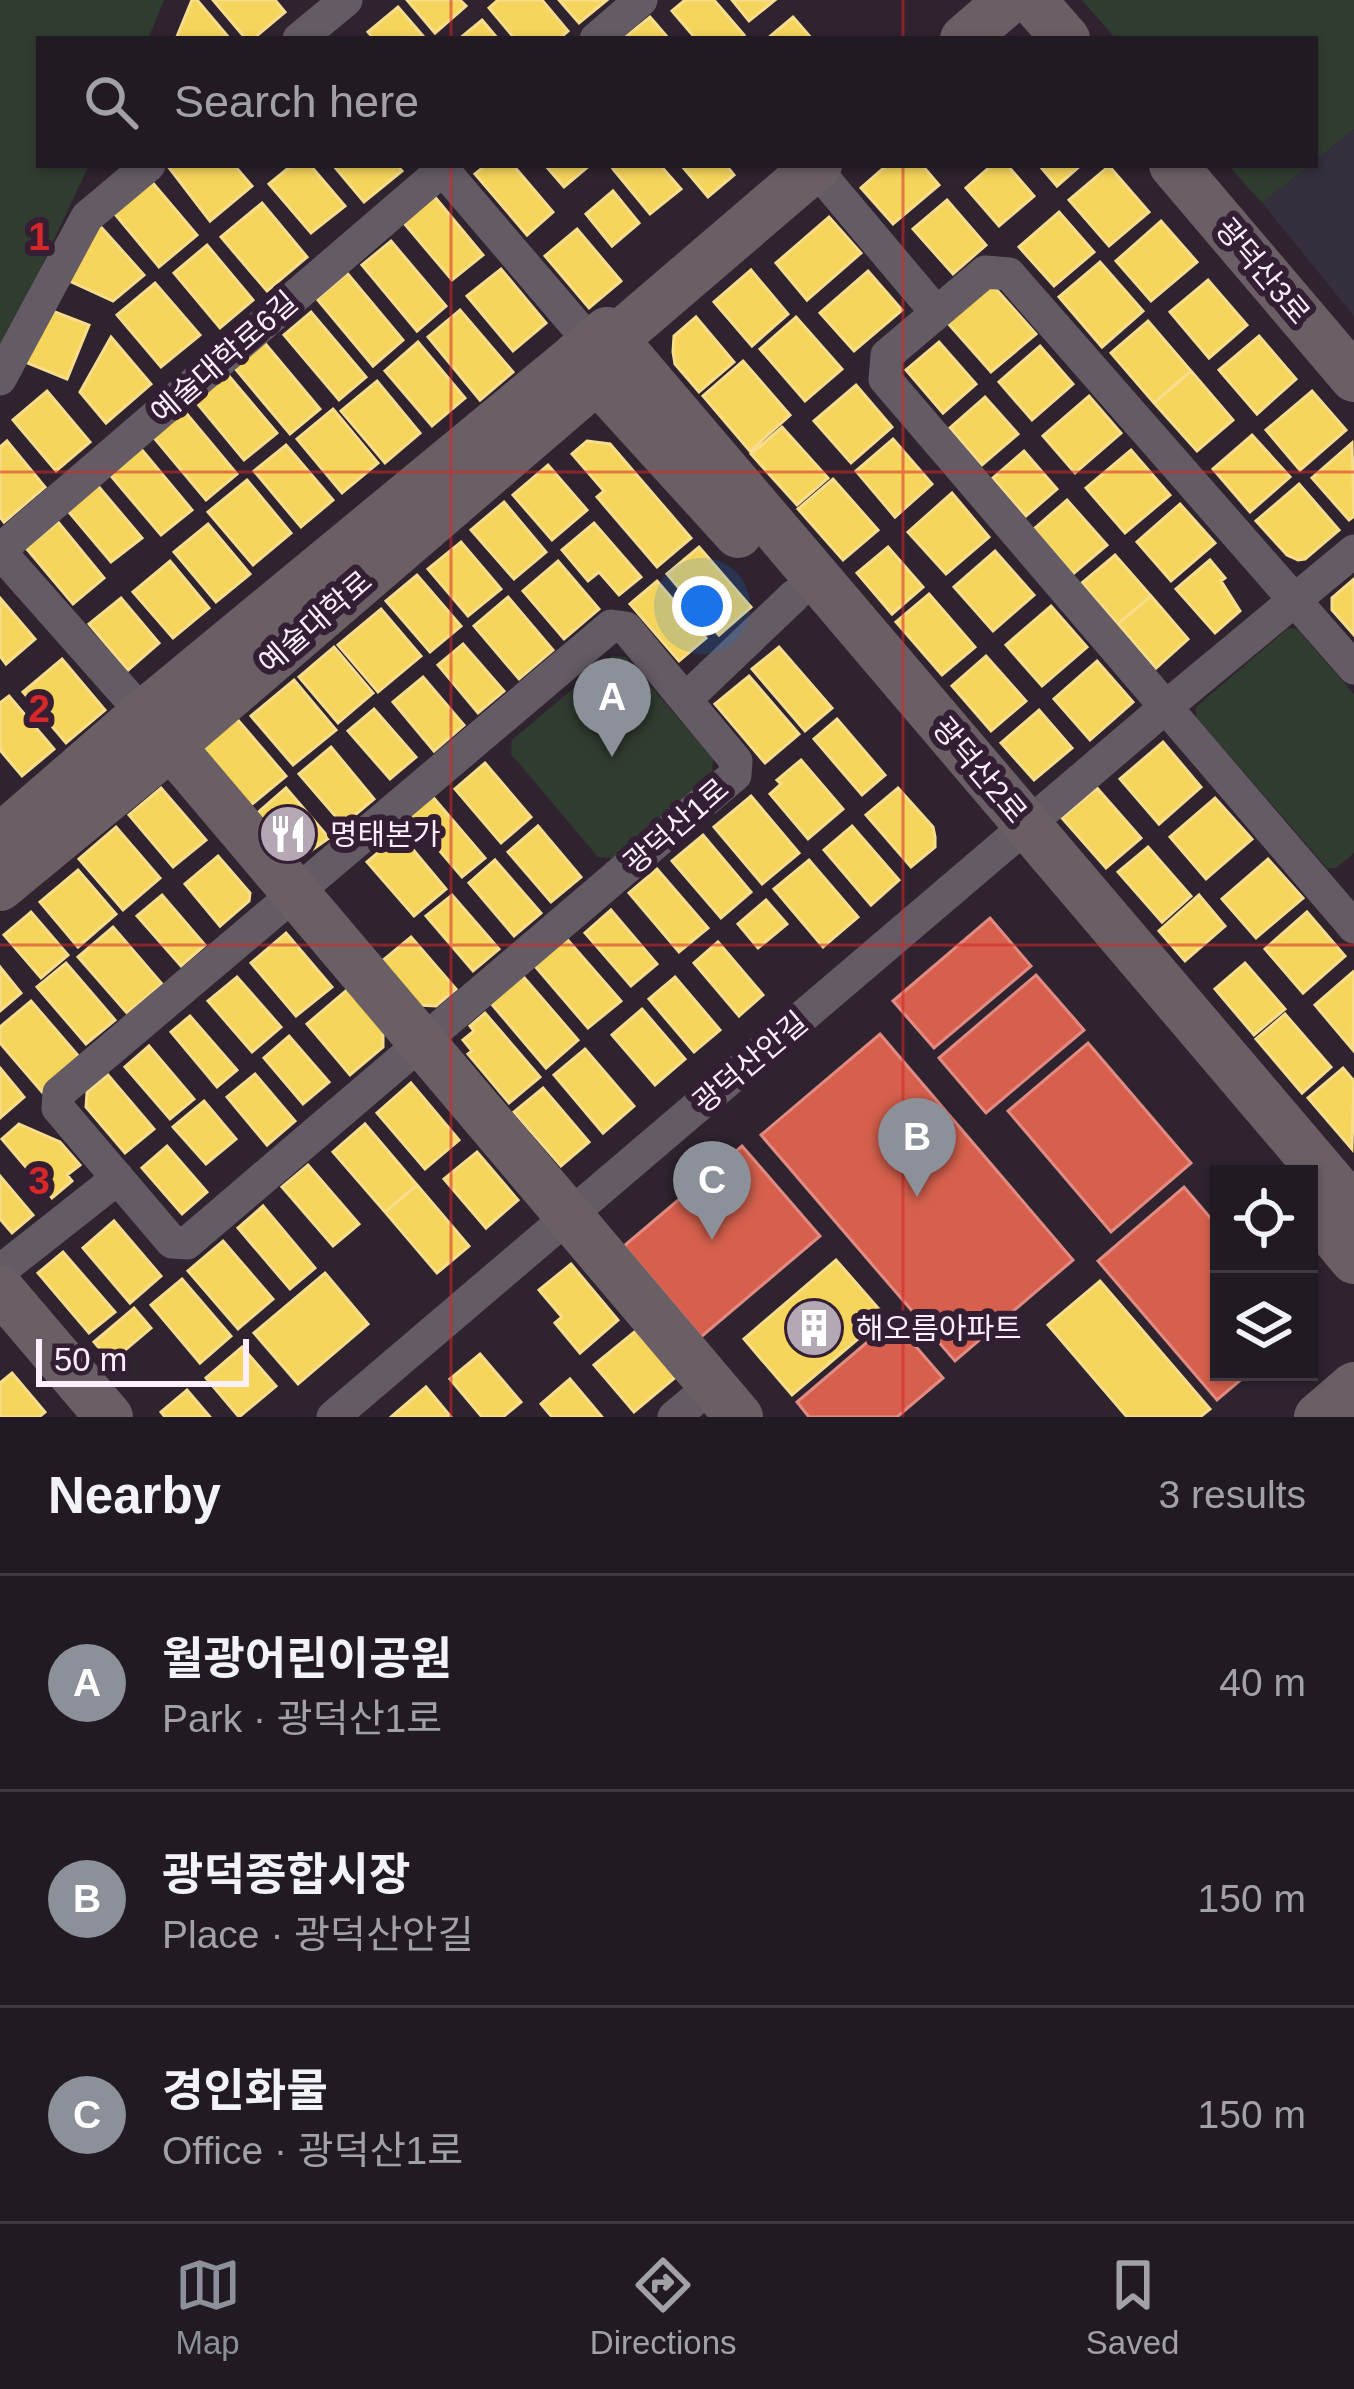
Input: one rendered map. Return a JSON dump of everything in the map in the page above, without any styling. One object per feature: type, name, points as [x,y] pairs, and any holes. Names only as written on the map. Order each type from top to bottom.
[{"type":"street","points":[[599,36],[641,0]]},
{"type":"street","points":[[967,36],[1009,0]]},
{"type":"street","points":[[1032,0],[1063,36]]},
{"type":"street","points":[[0,379],[87,218],[145,168]]},
{"type":"street","name":"예술대학로6길","points":[[0,551],[441,168]]},
{"type":"street","points":[[445,168],[603,350]]},
{"type":"street","name":"예술대학로","points":[[0,887],[157,730],[814,168]]},
{"type":"street","points":[[818,168],[937,312]]},
{"type":"street","name":"광덕산3로","points":[[1176,168],[1354,378]]},
{"type":"street","points":[[1354,668],[1009,274],[985,272],[886,355],[885,379],[1354,927]]},
{"type":"street","name":"광덕산2로","points":[[603,350],[794,596],[1354,1209]]},
{"type":"street","name":"광덕산2로","points":[[603,350],[1017,836],[1275,1165]]},
{"type":"street","points":[[0,551],[297,892],[726,1401],[674,1417]]},
{"type":"street","name":"광덕산안길","points":[[333,1417],[1354,551]]},
{"type":"street","points":[[686,699],[794,596]]},
{"type":"street","name":"광덕산1로","points":[[611,626],[626,628],[686,699],[736,761],[735,775],[187,1243],[172,1242],[58,1108],[59,1093],[611,626]]},
{"type":"street","name":"예술대학로","points":[[0,838],[157,730]]},
{"type":"street","points":[[0,1271],[118,1178]]},
{"type":"street","points":[[1318,1217],[1354,1260]]},
{"type":"street","points":[[0,1289],[109,1417]]},
{"type":"street","points":[[1318,1417],[1354,1386]]},
{"type":"shaded area","points":[[1354,129],[1354,316],[1262,203],[1306,168],[1318,168],[1318,159]]},
{"type":"green space","points":[[0,0],[164,0],[149,36],[36,36],[36,168],[88,168],[0,355]]},
{"type":"green space","points":[[1082,0],[1354,0],[1354,129],[1318,159],[1318,36],[1113,36]]},
{"type":"green space","points":[[1231,168],[1306,168],[1262,203]]},
{"type":"green space","points":[[1288,628],[1297,629],[1354,694],[1354,853],[1336,868],[1327,868],[1196,717],[1196,707]]},
{"type":"green space","points":[[612,656],[626,657],[713,759],[712,774],[613,858],[598,857],[511,754],[512,740]]},
{"type":"building: Homes","points":[[192,0],[197,0],[227,36],[177,36]]},
{"type":"building: Homes","points":[[213,0],[275,0],[285,12],[257,36],[243,36]]},
{"type":"building: Homes","points":[[407,0],[460,0],[466,6],[435,33]]},
{"type":"building: Homes","points":[[498,0],[542,0],[568,31],[562,36],[512,36],[489,8]]},
{"type":"building: Homes","points":[[559,0],[607,0],[579,23]]},
{"type":"building: Homes","points":[[685,0],[714,0],[744,35],[693,36],[672,11]]},
{"type":"building: Homes","points":[[732,0],[775,0],[749,21]]},
{"type":"building: Homes","points":[[398,7],[423,36],[371,36],[368,32]]},
{"type":"building: Homes","points":[[650,17],[666,36],[627,36]]},
{"type":"building: Homes","points":[[793,17],[809,36],[770,36]]},
{"type":"building: Homes","points":[[482,20],[495,36],[463,36]]},
{"type":"building: Homes","points":[[169,168],[237,168],[252,186],[210,221]]},
{"type":"building: Homes","points":[[288,168],[313,168],[345,206],[311,233],[269,184]]},
{"type":"building: Homes","points":[[336,168],[400,168],[402,171],[364,202]]},
{"type":"building: Homes","points":[[482,168],[516,168],[553,212],[527,235],[475,174]]},
{"type":"building: Homes","points":[[548,168],[586,168],[564,187]]},
{"type":"building: Homes","points":[[663,168],[681,189],[650,214],[613,169]]},
{"type":"building: Homes","points":[[684,168],[728,168],[734,175],[708,197]]},
{"type":"building: Homes","points":[[884,168],[925,168],[939,185],[893,224],[861,188]]},
{"type":"building: Homes","points":[[989,168],[1010,168],[1034,196],[999,226],[966,188]]},
{"type":"building: Homes","points":[[1042,168],[1078,168],[1057,186]]},
{"type":"building: Homes","points":[[1111,168],[1149,212],[1109,246],[1069,200]]},
{"type":"building: Homes","points":[[152,182],[197,235],[159,267],[114,213]]},
{"type":"building: Homes","points":[[613,191],[639,223],[612,246],[586,214]]},
{"type":"building: Homes","points":[[434,196],[483,255],[452,280],[403,222]]},
{"type":"building: Homes","points":[[947,200],[986,245],[953,274],[913,229]]},
{"type":"building: Homes","points":[[262,203],[307,257],[267,291],[221,237]]},
{"type":"building: Homes","points":[[1059,212],[1094,252],[1054,286],[1019,247]]},
{"type":"building: Homes","points":[[92,217],[144,275],[113,301],[63,278]]},
{"type":"building: Homes","points":[[829,217],[861,253],[807,300],[776,263]]},
{"type":"building: Homes","points":[[1161,221],[1197,262],[1151,301],[1116,261]]},
{"type":"building: Homes","points":[[577,229],[621,281],[589,308],[545,256]]},
{"type":"building: Homes","points":[[391,241],[446,306],[417,331],[362,265]]},
{"type":"building: Homes","points":[[207,245],[253,300],[220,328],[174,273]]},
{"type":"building: Homes","points":[[1100,262],[1143,311],[1102,347],[1059,297]]},
{"type":"building: Homes","points":[[501,269],[546,323],[513,351],[467,296]]},
{"type":"building: Homes","points":[[751,270],[788,314],[752,346],[714,302]]},
{"type":"building: Homes","points":[[868,271],[902,310],[854,351],[820,313]]},
{"type":"building: Homes","points":[[347,273],[403,340],[373,366],[317,299]]},
{"type":"building: Homes","points":[[1208,280],[1247,325],[1209,358],[1170,312]]},
{"type":"building: Homes","points":[[155,283],[200,335],[161,367],[117,315]]},
{"type":"building: Homes","points":[[983,287],[995,288],[1036,334],[991,372],[945,320]]},
{"type":"building: Homes","points":[[47,309],[89,325],[67,379],[25,362]]},
{"type":"building: Homes","points":[[460,310],[513,372],[480,400],[428,337]]},
{"type":"building: Homes","points":[[311,312],[366,377],[339,400],[284,335]]},
{"type":"building: Homes","points":[[696,317],[734,362],[699,392],[675,364],[673,352],[674,336]]},
{"type":"building: Homes","points":[[796,317],[842,369],[805,401],[760,349]]},
{"type":"building: Homes","points":[[1148,321],[1191,371],[1154,403],[1111,353]]},
{"type":"building: Homes","points":[[1259,336],[1296,379],[1257,414],[1219,370]]},
{"type":"building: Homes","points":[[111,337],[151,384],[106,423],[80,392]]},
{"type":"building: Homes","points":[[263,341],[320,409],[290,434],[233,366]]},
{"type":"building: Homes","points":[[418,342],[465,398],[432,426],[385,371]]},
{"type":"building: Homes","points":[[939,342],[976,384],[943,413],[906,370]]},
{"type":"building: Homes","points":[[1040,346],[1073,384],[1032,420],[999,382]]},
{"type":"building: Homes","points":[[743,361],[790,415],[750,451],[703,396]]},
{"type":"building: Homes","points":[[223,369],[277,433],[244,460],[191,396]]},
{"type":"building: Homes","points":[[1191,371],[1233,420],[1197,451],[1154,403]]},
{"type":"building: Homes","points":[[377,381],[420,433],[385,463],[341,411]]},
{"type":"building: Homes","points":[[856,385],[892,427],[851,463],[814,421]]},
{"type":"building: Homes","points":[[47,391],[90,442],[56,471],[13,420]]},
{"type":"building: Homes","points":[[1312,391],[1346,430],[1300,470],[1266,430]]},
{"type":"building: Homes","points":[[1089,396],[1121,433],[1075,473],[1043,436]]},
{"type":"building: Homes","points":[[985,397],[1018,434],[982,465],[950,428]]},
{"type":"building: Homes","points":[[181,407],[237,474],[206,500],[150,433]]},
{"type":"building: Homes","points":[[333,409],[378,463],[342,493],[297,439]]},
{"type":"building: Homes","points":[[782,427],[828,478],[797,505],[751,454]]},
{"type":"building: Homes","points":[[1252,435],[1290,477],[1250,512],[1213,469]]},
{"type":"building: Homes","points":[[893,439],[932,484],[895,517],[856,471]]},
{"type":"building: Homes","points":[[7,441],[45,487],[4,522],[0,517],[0,447]]},
{"type":"building: Homes","points":[[587,441],[610,444],[691,538],[657,567],[597,497],[604,491],[572,454]]},
{"type":"building: Homes","points":[[1352,443],[1354,516],[1349,520],[1312,478]]},
{"type":"building: Homes","points":[[137,444],[192,510],[161,535],[106,470]]},
{"type":"building: Homes","points":[[286,445],[333,500],[301,527],[254,471]]},
{"type":"building: Homes","points":[[1131,450],[1170,495],[1125,533],[1086,488]]},
{"type":"building: Homes","points":[[1024,451],[1057,489],[1026,516],[993,478]]},
{"type":"building: Homes","points":[[548,465],[587,510],[552,540],[513,495]]},
{"type":"building: Homes","points":[[833,479],[878,530],[843,560],[798,509]]},
{"type":"building: Homes","points":[[93,480],[142,538],[111,562],[63,505]]},
{"type":"building: Homes","points":[[247,480],[291,533],[253,565],[208,512]]},
{"type":"building: Homes","points":[[1299,484],[1339,530],[1298,560],[1287,555],[1256,521]]},
{"type":"building: Homes","points":[[952,493],[989,537],[946,574],[908,532]]},
{"type":"building: Homes","points":[[1067,500],[1107,545],[1073,574],[1034,529]]},
{"type":"building: Homes","points":[[504,502],[546,552],[514,579],[471,530]]},
{"type":"building: Homes","points":[[1180,504],[1215,543],[1171,581],[1137,542]]},
{"type":"building: Homes","points":[[58,522],[104,578],[73,604],[26,548]]},
{"type":"building: Homes","points":[[594,523],[641,577],[619,595],[599,572],[588,581],[562,550]]},
{"type":"building: Homes","points":[[208,524],[250,574],[216,602],[174,552]]},
{"type":"building: Homes","points":[[461,542],[501,589],[468,616],[428,569]]},
{"type":"building: Homes","points":[[699,547],[751,607],[719,635],[667,574]]},
{"type":"building: Homes","points":[[888,547],[923,587],[892,614],[857,573]]},
{"type":"building: Homes","points":[[995,551],[1034,595],[993,631],[954,587]]},
{"type":"building: Homes","points":[[1115,555],[1151,596],[1118,624],[1082,583]]},
{"type":"building: Homes","points":[[1210,560],[1225,578],[1221,581],[1240,611],[1215,633],[1176,589]]},
{"type":"building: Homes","points":[[170,561],[209,608],[173,638],[133,592]]},
{"type":"building: Homes","points":[[558,561],[599,609],[564,639],[523,591]]},
{"type":"building: Homes","points":[[417,575],[461,626],[430,652],[386,601]]},
{"type":"building: Homes","points":[[1354,579],[1354,635],[1332,610],[1332,598]]},
{"type":"building: Homes","points":[[657,581],[706,638],[679,661],[630,604]]},
{"type":"building: Homes","points":[[929,594],[975,647],[942,675],[896,622]]},
{"type":"building: Homes","points":[[1151,596],[1188,639],[1156,668],[1118,624]]},
{"type":"building: Homes","points":[[508,597],[553,650],[519,679],[474,626]]},
{"type":"building: Homes","points":[[0,598],[35,639],[6,664],[0,656]]},
{"type":"building: Homes","points":[[121,598],[159,643],[128,670],[89,624]]},
{"type":"building: Homes","points":[[1051,606],[1087,647],[1042,686],[1006,645]]},
{"type":"building: Homes","points":[[381,609],[421,656],[378,692],[338,645]]},
{"type":"building: Homes","points":[[463,644],[504,691],[478,713],[438,665]]},
{"type":"building: Homes","points":[[334,647],[373,693],[338,723],[299,677]]},
{"type":"building: Homes","points":[[779,647],[832,708],[805,731],[752,669]]},
{"type":"building: Homes","points":[[986,656],[1026,701],[991,731],[952,686]]},
{"type":"building: Homes","points":[[62,659],[105,710],[66,743],[23,692]]},
{"type":"building: Homes","points":[[1097,661],[1133,702],[1090,740],[1054,699]]},
{"type":"building: Homes","points":[[749,676],[799,734],[765,763],[715,704]]},
{"type":"building: Homes","points":[[423,677],[464,725],[434,751],[393,702]]},
{"type":"building: Homes","points":[[294,680],[336,730],[293,765],[251,716]]},
{"type":"building: Homes","points":[[9,696],[54,749],[22,776],[0,750],[0,703]]},
{"type":"building: Homes","points":[[374,709],[416,757],[390,779],[348,731]]},
{"type":"building: Homes","points":[[1039,710],[1072,748],[1034,780],[1001,743]]},
{"type":"building: Homes","points":[[237,719],[286,776],[239,815],[190,758]]},
{"type":"building: Homes","points":[[837,719],[885,775],[862,795],[814,739]]},
{"type":"building: Homes","points":[[1163,742],[1201,787],[1159,824],[1120,779]]},
{"type":"building: Homes","points":[[331,747],[374,799],[343,825],[299,774]]},
{"type":"building: Homes","points":[[801,760],[843,809],[808,839],[770,794],[781,784],[777,780]]},
{"type":"building: Homes","points":[[485,763],[531,817],[501,843],[455,789]]},
{"type":"building: Homes","points":[[161,788],[206,840],[173,867],[129,815]]},
{"type":"building: Homes","points":[[286,788],[329,838],[299,859],[287,854],[254,816]]},
{"type":"building: Homes","points":[[898,788],[933,827],[935,837],[935,847],[911,867],[866,815]]},
{"type":"building: Homes","points":[[1097,788],[1141,838],[1106,868],[1062,818]]},
{"type":"building: Homes","points":[[432,796],[485,858],[462,877],[409,815]]},
{"type":"building: Homes","points":[[751,796],[799,853],[762,884],[714,827]]},
{"type":"building: Homes","points":[[1215,798],[1252,839],[1206,879],[1170,837]]},
{"type":"building: Homes","points":[[538,826],[581,877],[551,902],[508,852]]},
{"type":"building: Homes","points":[[852,826],[899,880],[871,905],[824,850]]},
{"type":"building: Homes","points":[[116,827],[160,878],[123,910],[79,859]]},
{"type":"building: Homes","points":[[400,834],[446,889],[414,916],[367,862]]},
{"type":"building: Homes","points":[[703,835],[751,892],[721,918],[672,861]]},
{"type":"building: Homes","points":[[1148,847],[1191,896],[1162,922],[1118,872]]},
{"type":"building: Homes","points":[[218,856],[250,893],[249,901],[220,926],[185,884]]},
{"type":"building: Homes","points":[[1268,859],[1303,898],[1256,938],[1222,899]]},
{"type":"building: Homes","points":[[495,860],[541,913],[514,936],[469,883]]},
{"type":"building: Homes","points":[[809,860],[858,917],[823,947],[774,889]]},
{"type":"building: Homes","points":[[657,869],[708,928],[679,952],[629,893]]},
{"type":"building: Homes","points":[[78,870],[116,914],[78,947],[40,902]]},
{"type":"building: Homes","points":[[162,895],[205,945],[181,966],[137,916]]},
{"type":"building: Homes","points":[[452,895],[499,949],[473,971],[426,916]]},
{"type":"building: Homes","points":[[1199,895],[1225,926],[1185,961],[1159,931]]},
{"type":"building: Homes","points":[[766,900],[787,924],[758,948],[738,924]]},
{"type":"building: Homes","points":[[611,910],[657,964],[631,986],[585,933]]},
{"type":"building: Homes","points":[[31,912],[68,955],[41,978],[4,935]]},
{"type":"building: Homes","points":[[1307,912],[1345,956],[1303,993],[1265,949]]},
{"type":"building: Homes","points":[[113,927],[162,984],[127,1013],[78,957]]},
{"type":"building: Homes","points":[[286,933],[332,987],[296,1016],[251,963]]},
{"type":"building: Homes","points":[[411,937],[456,989],[436,1006],[417,1005],[381,962]]},
{"type":"building: Homes","points":[[566,938],[621,1001],[588,1028],[534,965]]},
{"type":"building: Homes","points":[[718,942],[763,995],[739,1016],[694,963]]},
{"type":"building: Homes","points":[[66,963],[115,1020],[86,1044],[37,987]]},
{"type":"building: Homes","points":[[1245,963],[1285,1009],[1254,1035],[1215,989]]},
{"type":"building: Homes","points":[[0,967],[21,993],[0,1011]]},
{"type":"building: Homes","points":[[521,974],[578,1040],[546,1068],[489,1001]]},
{"type":"building: Homes","points":[[1354,974],[1353,1050],[1315,1005]]},
{"type":"building: Homes","points":[[237,977],[281,1027],[252,1052],[208,1001]]},
{"type":"building: Homes","points":[[675,977],[720,1030],[694,1052],[649,999]]},
{"type":"building: Homes","points":[[348,989],[383,1030],[383,1047],[350,1075],[307,1024]]},
{"type":"building: Homes","points":[[31,1001],[81,1059],[42,1092],[0,1043],[0,1027]]},
{"type":"building: Homes","points":[[642,1009],[685,1059],[655,1085],[612,1035]]},
{"type":"building: Homes","points":[[485,1013],[540,1077],[509,1103],[468,1054],[472,1051],[463,1040]]},
{"type":"building: Homes","points":[[1285,1014],[1331,1067],[1302,1093],[1256,1039]]},
{"type":"building: Homes","points":[[190,1016],[237,1070],[217,1087],[171,1032]]},
{"type":"building: Homes","points":[[289,1036],[329,1082],[303,1104],[264,1058]]},
{"type":"building: Homes","points":[[149,1046],[194,1099],[170,1119],[125,1067]]},
{"type":"building: Homes","points":[[585,1049],[634,1106],[603,1133],[554,1075]]},
{"type":"building: Homes","points":[[0,1068],[24,1097],[0,1118]]},
{"type":"building: Homes","points":[[1343,1068],[1354,1081],[1352,1149],[1308,1098]]},
{"type":"building: Homes","points":[[255,1074],[295,1121],[267,1145],[227,1097]]},
{"type":"building: Homes","points":[[108,1075],[154,1129],[125,1153],[86,1107],[87,1092]]},
{"type":"building: Homes","points":[[411,1083],[459,1140],[425,1169],[377,1113]]},
{"type":"building: Homes","points":[[543,1088],[589,1142],[561,1166],[514,1112]]},
{"type":"building: Homes","points":[[204,1101],[236,1139],[206,1164],[173,1127]]},
{"type":"building: Homes","points":[[19,1124],[60,1142],[80,1165],[67,1175],[72,1181],[52,1198],[2,1139]]},
{"type":"building: Homes","points":[[365,1124],[417,1185],[385,1212],[333,1152]]},
{"type":"building: Homes","points":[[167,1146],[207,1192],[182,1214],[142,1168]]},
{"type":"building: Homes","points":[[477,1152],[518,1200],[486,1228],[444,1179]]},
{"type":"building: Homes","points":[[308,1165],[359,1224],[333,1246],[282,1187]]},
{"type":"building: Homes","points":[[0,1176],[33,1215],[12,1233],[0,1219]]},
{"type":"building: Homes","points":[[417,1185],[469,1246],[437,1273],[385,1212]]},
{"type":"building: Homes","points":[[263,1206],[315,1268],[290,1289],[238,1228]]},
{"type":"building: Homes","points":[[114,1221],[161,1276],[130,1303],[83,1248]]},
{"type":"building: Homes","points":[[223,1241],[273,1299],[238,1329],[188,1271]]},
{"type":"building: Homes","points":[[63,1252],[115,1312],[89,1333],[38,1273]]},
{"type":"building: Homes","name":"해오름아파트","points":[[836,1260],[885,1316],[792,1395],[744,1339]]},
{"type":"building: Homes","points":[[571,1264],[618,1320],[580,1353],[555,1323],[562,1317],[539,1290]]},
{"type":"building: Homes","points":[[325,1273],[368,1324],[298,1384],[254,1333]]},
{"type":"building: Homes","points":[[182,1279],[231,1336],[200,1363],[151,1305]]},
{"type":"building: Homes","points":[[1100,1281],[1210,1409],[1200,1417],[1127,1417],[1048,1325]]},
{"type":"building: Homes","points":[[134,1308],[151,1328],[111,1362],[94,1342]]},
{"type":"building: Homes","points":[[638,1329],[678,1375],[634,1412],[594,1365]]},
{"type":"building: Homes","points":[[242,1347],[276,1386],[239,1417],[206,1378]]},
{"type":"building: Homes","points":[[480,1354],[521,1402],[503,1417],[482,1417],[450,1379]]},
{"type":"building: Homes","points":[[12,1373],[45,1412],[39,1417],[0,1417],[0,1383]]},
{"type":"building: Homes","points":[[570,1379],[602,1417],[552,1417],[541,1404]]},
{"type":"building: Homes","points":[[426,1387],[451,1417],[391,1417]]},
{"type":"building: Homes","points":[[187,1390],[210,1417],[165,1417],[161,1412]]},
{"type":"building: Shops","points":[[990,918],[1031,966],[934,1048],[893,1001]]},
{"type":"building: Shops","points":[[1036,975],[1084,1030],[986,1113],[939,1058]]},
{"type":"building: Shops","points":[[880,1034],[1073,1260],[955,1361],[761,1135]]},
{"type":"building: Shops","points":[[1088,1043],[1191,1163],[1111,1232],[1008,1111]]},
{"type":"building: Shops","points":[[742,1146],[820,1236],[701,1337],[624,1246]]},
{"type":"building: Shops","points":[[1184,1187],[1210,1217],[1210,1381],[1239,1381],[1217,1400],[1098,1261]]},
{"type":"building: Shops","points":[[893,1320],[943,1378],[897,1417],[809,1417],[797,1402]]},
{"type":"place","name":"월광어린이공원","points":[[612,757]]},
{"type":"place","name":"명태본가","points":[[288,834]]},
{"type":"place","name":"광덕종합시장","points":[[917,1197]]},
{"type":"place","name":"경인화물","points":[[712,1240]]},
{"type":"place","name":"해오름아파트","points":[[814,1328]]}]
